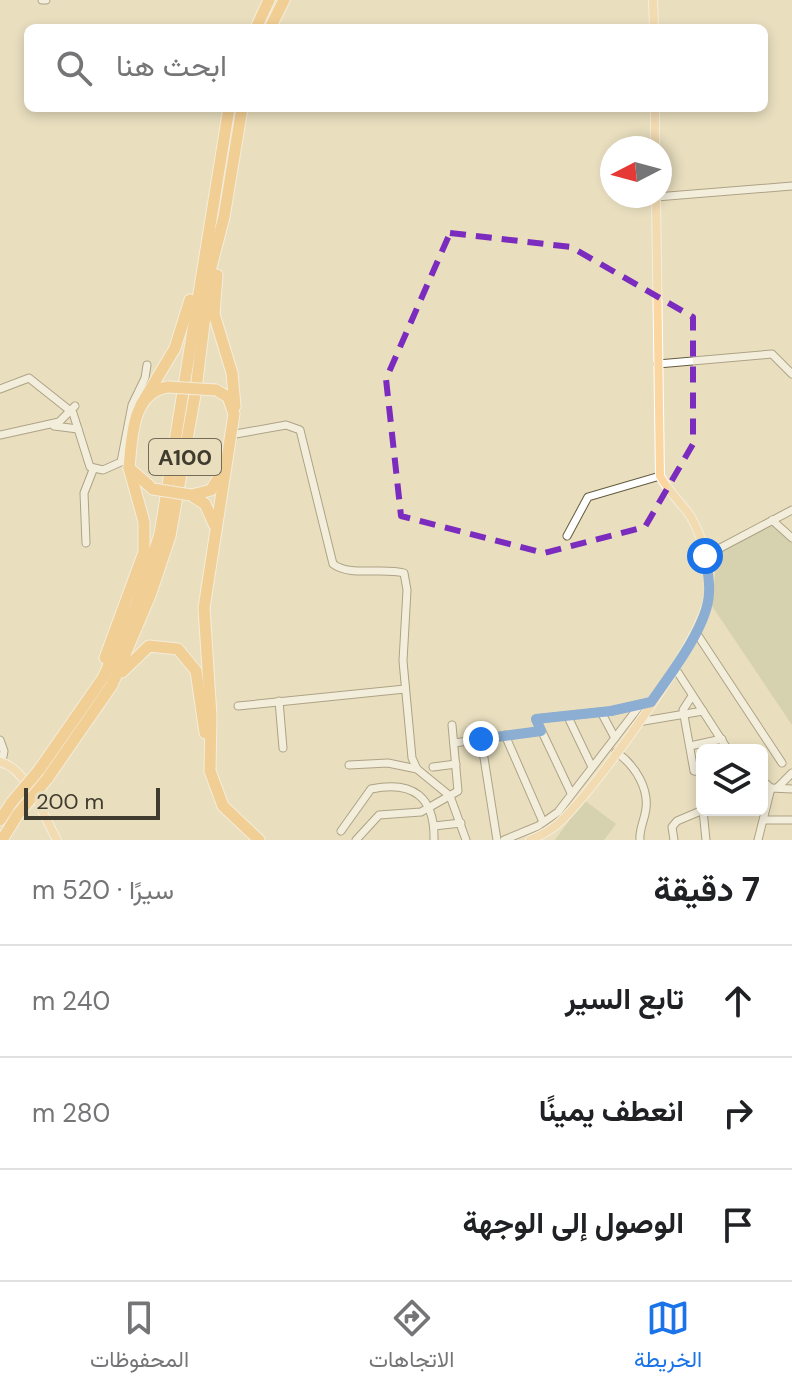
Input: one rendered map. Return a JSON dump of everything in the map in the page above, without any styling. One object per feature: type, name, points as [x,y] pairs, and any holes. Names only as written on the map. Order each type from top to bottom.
[{"type":"highway","points":[[258,24],[269,0]]},
{"type":"highway","points":[[272,24],[284,0]]},
{"type":"highway","name":"A100","points":[[43,774],[103,678],[123,636],[160,534],[190,359],[201,264],[213,211],[228,112]]},
{"type":"highway","name":"A100","points":[[0,820],[15,808],[112,685],[151,593],[170,536],[196,389],[211,267],[231,179],[241,112]]},
{"type":"highway","points":[[210,771],[211,716],[204,608],[234,414],[235,388],[214,314],[231,179]]},
{"type":"highway","points":[[68,731],[106,656],[144,552],[144,522],[124,467],[141,405],[180,337],[195,261],[213,211]]},
{"type":"highway","points":[[141,405],[153,391],[168,387],[216,390],[228,397],[234,414]]},
{"type":"highway","points":[[191,495],[202,494],[215,485],[225,460]]},
{"type":"highway","points":[[124,467],[153,489],[199,498],[214,520],[212,550]]},
{"type":"highway","points":[[112,685],[133,658],[149,646],[169,645],[186,654],[199,686],[210,771],[223,806],[259,840]]},
{"type":"highway","name":"A100","points":[[2,840],[15,808]]},
{"type":"main road","points":[[653,0],[654,24]]},
{"type":"main road","points":[[655,112],[655,136]]},
{"type":"main road","points":[[530,840],[561,821],[616,752],[675,668],[695,631],[709,594],[705,556],[690,515],[673,497],[660,476],[656,208]]},
{"type":"main road","points":[[1,762],[11,765],[21,778],[57,840]]},
{"type":"street","points":[[672,196],[792,186]]},
{"type":"street","points":[[658,364],[772,354],[792,374]]},
{"type":"street","points":[[93,470],[124,467],[132,405],[145,378],[147,365]]},
{"type":"street","points":[[0,389],[29,378],[72,408],[93,470],[84,493],[86,543]]},
{"type":"street","points":[[0,435],[59,422],[72,408]]},
{"type":"street","points":[[44,425],[78,429]]},
{"type":"street","points":[[230,435],[241,436],[286,425],[300,430],[333,564],[340,570],[389,569],[404,573],[407,590],[403,634],[405,689],[411,749],[417,769]]},
{"type":"street","points":[[567,536],[588,497],[660,476]]},
{"type":"street","points":[[705,556],[792,510]]},
{"type":"street","points":[[772,520],[792,538]]},
{"type":"street","points":[[695,631],[782,763]]},
{"type":"street","points":[[675,668],[725,744]]},
{"type":"street","points":[[238,706],[405,689]]},
{"type":"street","points":[[692,696],[684,706],[696,771]]},
{"type":"street","points":[[279,701],[283,748]]},
{"type":"street","points":[[571,793],[536,719],[568,717],[651,702]]},
{"type":"street","points":[[504,840],[558,812],[641,704]]},
{"type":"street","points":[[637,722],[703,711]]},
{"type":"street","points":[[601,712],[615,738]]},
{"type":"street","points":[[568,717],[592,767]]},
{"type":"street","points":[[356,840],[379,815],[414,814],[450,796],[458,787],[452,725]]},
{"type":"street","points":[[454,743],[541,731]]},
{"type":"street","points":[[505,735],[543,822]]},
{"type":"street","points":[[481,739],[497,840]]},
{"type":"street","points":[[690,746],[722,739]]},
{"type":"street","points":[[0,740],[4,751],[1,762]]},
{"type":"street","points":[[616,752],[627,759],[638,775],[645,794],[646,810],[640,840]]},
{"type":"street","points":[[349,765],[388,763],[417,769],[450,796],[466,840]]},
{"type":"street","points":[[433,767],[456,764]]},
{"type":"street","points":[[758,840],[770,789],[792,773]]},
{"type":"street","points":[[341,831],[371,789],[385,786],[416,792],[430,807],[434,840]]},
{"type":"street","points":[[770,789],[792,789]]},
{"type":"street","points":[[674,840],[672,827],[677,821],[696,813]]},
{"type":"street","points":[[704,816],[706,840]]},
{"type":"street","points":[[765,820],[792,820]]},
{"type":"street","points":[[434,826],[461,823]]},
{"type":"highlighted area","points":[[450,233],[571,247],[693,317],[693,444],[645,527],[544,553],[401,516],[386,379]]},
{"type":"green space","points":[[772,523],[792,539],[792,725],[712,606],[717,552]]},
{"type":"green space","points":[[584,800],[616,824],[604,840],[555,840]]},
{"type":"route","points":[[481,739],[541,731],[536,719],[611,711],[651,702],[675,668],[707,606],[709,594],[705,556]]}]
